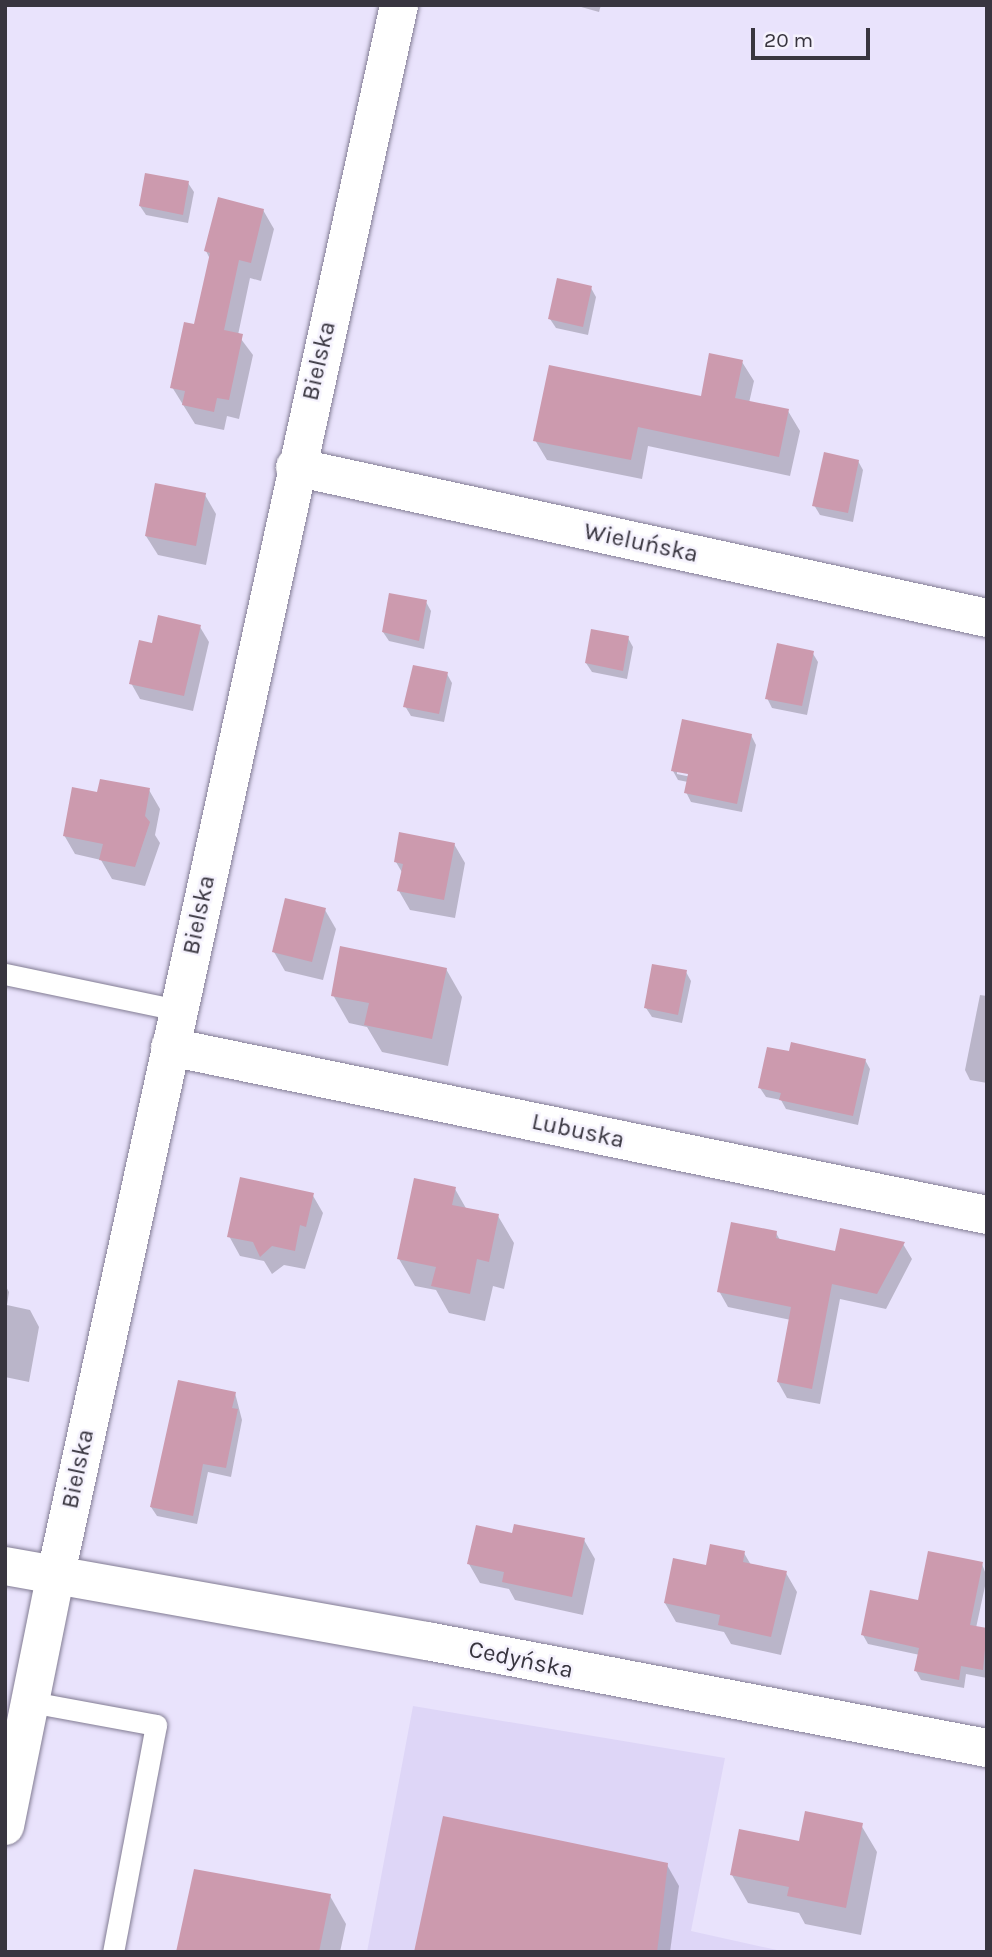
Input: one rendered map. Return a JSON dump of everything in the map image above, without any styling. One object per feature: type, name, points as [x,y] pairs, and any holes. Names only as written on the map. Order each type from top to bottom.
[{"type":"street","name":"Bielska","points":[[5,1826],[55,1578],[295,467],[399,5]]},
{"type":"street","name":"Wieluńska","points":[[295,467],[987,618]]},
{"type":"street","name":"Lubuska","points":[[170,1047],[987,1215]]},
{"type":"street","name":"Cedyńska","points":[[5,1566],[55,1578],[427,1641],[987,1748]]},
{"type":"lane","points":[[5,974],[178,1010]]},
{"type":"lane","points":[[31,1702],[156,1725],[113,1952]]},
{"type":"shaded area","points":[[413,1706],[725,1758],[691,1931],[786,1952],[367,1952]]},
{"type":"building","points":[[145,173],[189,181],[183,215],[139,206]]},
{"type":"building","points":[[218,197],[264,209],[251,263],[239,260],[224,330],[243,334],[229,400],[217,398],[214,412],[182,405],[185,391],[170,388],[184,322],[194,324],[210,253],[204,251]]},
{"type":"building","points":[[557,278],[592,286],[583,327],[548,319]]},
{"type":"building","points":[[709,353],[743,360],[735,398],[789,409],[779,457],[638,427],[631,460],[533,441],[549,365],[701,396]]},
{"type":"building","points":[[824,452],[859,460],[848,513],[812,506]]},
{"type":"building","points":[[155,483],[206,493],[196,546],[145,536]]},
{"type":"building","points":[[389,593],[427,600],[419,641],[382,632]]},
{"type":"building","points":[[158,615],[201,625],[184,696],[129,684],[139,640],[152,643]]},
{"type":"building","points":[[591,629],[629,636],[623,671],[585,663]]},
{"type":"building","points":[[777,643],[814,651],[802,706],[765,699]]},
{"type":"building","points":[[413,665],[448,672],[439,714],[403,707]]},
{"type":"building","points":[[682,719],[752,734],[737,804],[684,793],[688,774],[671,771]]},
{"type":"building","points":[[100,779],[150,788],[145,816],[150,822],[135,867],[99,860],[103,844],[63,836],[72,787],[97,792]]},
{"type":"building","points":[[399,832],[455,843],[444,900],[397,891],[403,864],[394,862]]},
{"type":"building","points":[[285,898],[326,908],[312,962],[272,952]]},
{"type":"building","points":[[340,946],[447,968],[432,1039],[364,1025],[369,1003],[331,996]]},
{"type":"building","points":[[652,964],[687,970],[678,1015],[644,1008]]},
{"type":"building","points":[[791,1042],[866,1059],[853,1116],[779,1100],[781,1093],[758,1088],[767,1047],[789,1051]]},
{"type":"building","points":[[240,1177],[314,1193],[306,1227],[300,1225],[295,1251],[272,1246],[260,1257],[253,1242],[227,1237]]},
{"type":"building","points":[[414,1178],[456,1187],[452,1205],[499,1214],[489,1262],[477,1259],[470,1294],[431,1286],[436,1267],[397,1259]]},
{"type":"building","points":[[731,1222],[777,1231],[776,1238],[835,1251],[840,1228],[905,1242],[877,1294],[832,1284],[812,1389],[777,1382],[791,1307],[717,1292]]},
{"type":"building","points":[[178,1380],[236,1392],[232,1408],[238,1409],[226,1468],[203,1464],[193,1516],[150,1507]]},
{"type":"building","points":[[514,1524],[585,1538],[572,1597],[502,1582],[504,1572],[467,1564],[476,1525],[512,1533]]},
{"type":"building","points":[[710,1544],[745,1551],[743,1562],[787,1571],[771,1637],[718,1625],[720,1615],[664,1603],[673,1558],[706,1565]]},
{"type":"building","points":[[928,1551],[983,1562],[970,1625],[987,1628],[983,1670],[961,1666],[959,1680],[914,1671],[919,1648],[861,1635],[870,1590],[918,1600]]},
{"type":"building","points":[[805,1811],[863,1823],[846,1908],[787,1896],[789,1887],[730,1875],[739,1829],[799,1841]]},
{"type":"building","points":[[443,1816],[668,1863],[657,1952],[414,1952]]},
{"type":"building","points":[[194,1869],[331,1894],[319,1952],[176,1952]]}]
